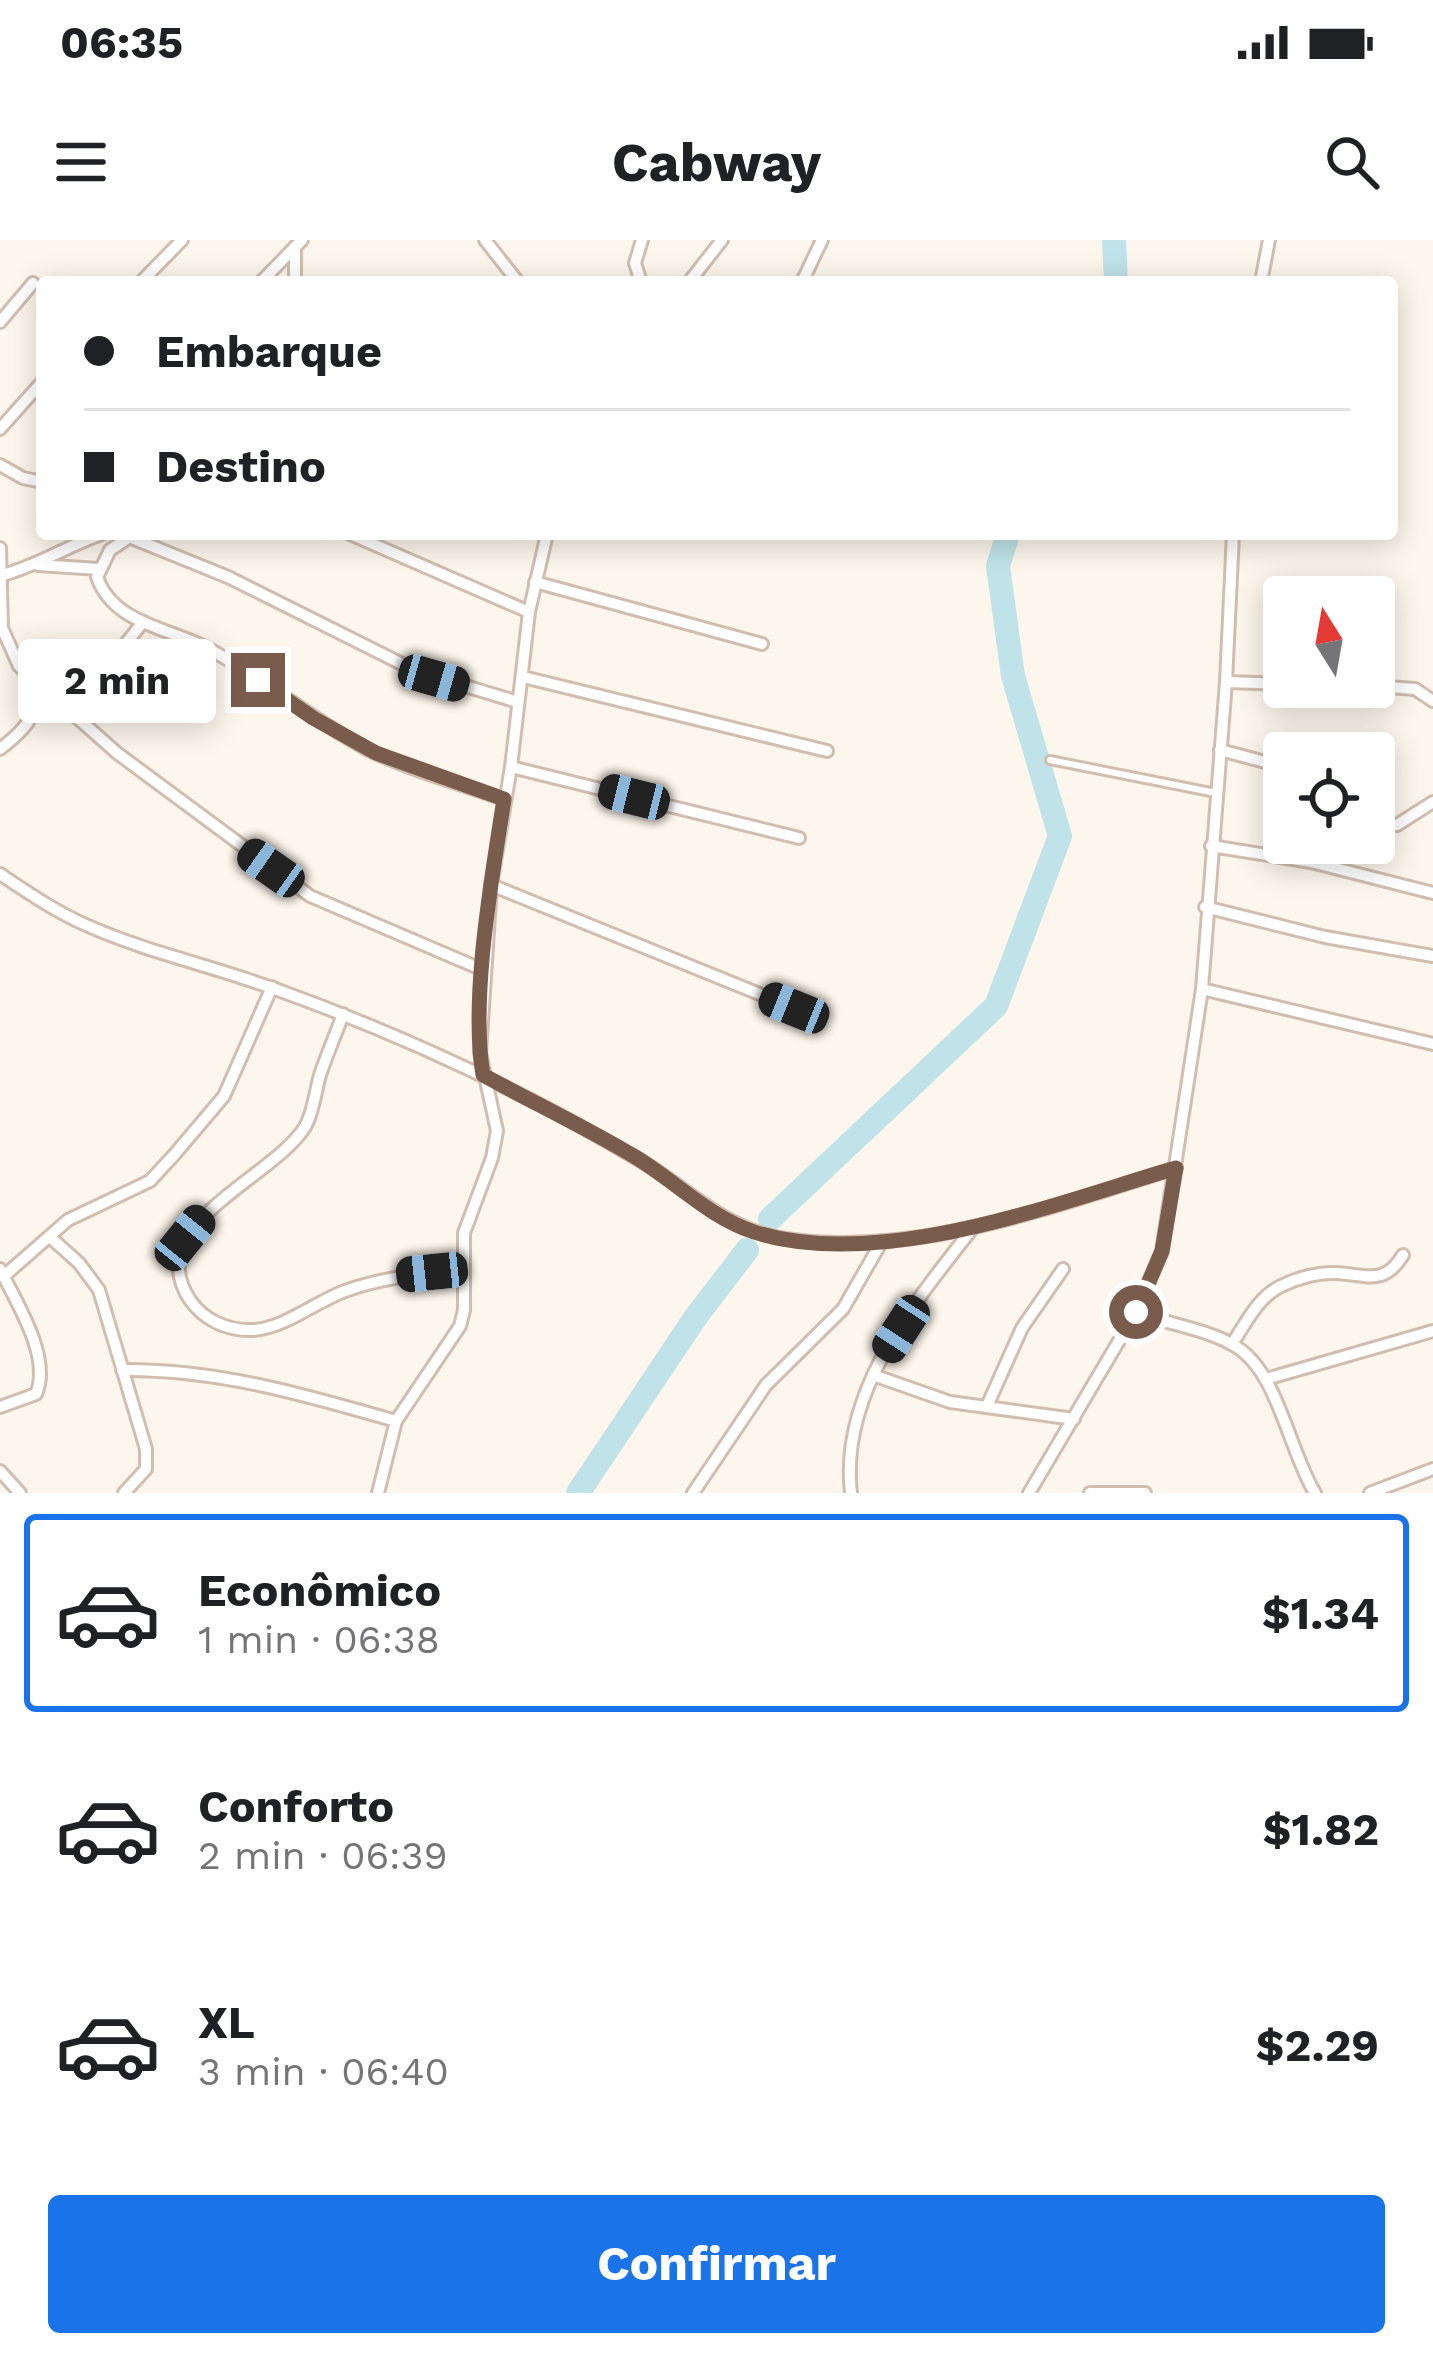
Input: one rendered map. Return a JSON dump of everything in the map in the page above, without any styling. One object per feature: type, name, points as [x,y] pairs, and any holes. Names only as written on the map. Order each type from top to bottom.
[{"type":"street","points":[[147,276],[182,240]]},
{"type":"street","points":[[639,276],[635,263],[642,240]]},
{"type":"street","points":[[694,276],[722,240]]},
{"type":"street","points":[[805,276],[823,240]]},
{"type":"street","points":[[1262,276],[1269,240]]},
{"type":"street","points":[[494,243],[514,276]]},
{"type":"street","points":[[267,276],[298,244]]},
{"type":"street","points":[[295,276],[298,244]]},
{"type":"street","points":[[0,322],[33,283]]},
{"type":"street","points":[[0,429],[36,389]]},
{"type":"street","points":[[0,465],[36,481]]},
{"type":"street","points":[[2,580],[83,540]]},
{"type":"street","points":[[124,540],[110,550],[99,569],[97,577],[106,598],[142,622],[209,649],[376,753],[504,799]]},
{"type":"street","points":[[139,540],[228,577],[416,671],[518,702]]},
{"type":"street","points":[[364,540],[529,612]]},
{"type":"street","points":[[378,1493],[396,1420],[460,1326],[467,1220],[492,1158],[497,1131],[480,1053],[483,970],[529,612],[546,540]]},
{"type":"street","points":[[1029,1493],[1136,1312],[1162,1251],[1202,989],[1233,540]]},
{"type":"street","points":[[0,548],[1,614],[6,643],[19,666],[147,779],[310,896],[483,970]]},
{"type":"street","points":[[38,565],[99,569]]},
{"type":"street","points":[[535,582],[763,644]]},
{"type":"street","points":[[59,702],[109,666],[142,622]]},
{"type":"street","points":[[523,677],[827,751]]},
{"type":"street","points":[[0,749],[34,718],[36,682]]},
{"type":"street","points":[[1226,682],[1263,683]]},
{"type":"street","points":[[1395,688],[1415,689],[1433,701]]},
{"type":"street","points":[[1220,750],[1263,761]]},
{"type":"street","points":[[511,767],[799,838]]},
{"type":"street","points":[[1395,825],[1433,802]]},
{"type":"street","points":[[1211,846],[1311,862],[1433,893]]},
{"type":"street","points":[[0,874],[87,926],[272,987],[483,1075],[640,1160],[691,1197],[751,1231],[825,1244],[972,1228],[1176,1168]]},
{"type":"street","points":[[491,885],[794,1008]]},
{"type":"street","points":[[1205,907],[1325,937],[1433,956]]},
{"type":"street","points":[[0,1408],[36,1394],[42,1376],[2,1272],[51,1238],[68,1220],[150,1181],[212,1113],[237,1071],[272,987]]},
{"type":"street","points":[[1202,989],[1433,1044]]},
{"type":"street","points":[[343,1015],[304,1127],[263,1169],[200,1219],[185,1238],[178,1265],[188,1296],[206,1319],[249,1330],[284,1321],[310,1305],[363,1285],[461,1269]]},
{"type":"street","points":[[851,1493],[853,1427],[873,1375],[972,1228]]},
{"type":"street","points":[[51,1238],[80,1263],[99,1290],[122,1370],[146,1462],[141,1479],[124,1493]]},
{"type":"street","points":[[694,1493],[766,1385],[843,1309],[882,1240]]},
{"type":"street","points":[[1232,1344],[1266,1296],[1281,1286],[1319,1274],[1380,1276],[1394,1271],[1403,1255]]},
{"type":"street","points":[[987,1406],[1022,1328],[1063,1269]]},
{"type":"street","points":[[1136,1312],[1232,1344],[1252,1360],[1266,1379],[1313,1493]]},
{"type":"street","points":[[1266,1379],[1433,1331]]},
{"type":"street","points":[[122,1370],[164,1370],[253,1383],[396,1420]]},
{"type":"street","points":[[873,1375],[950,1402],[1074,1419]]},
{"type":"street","points":[[1370,1493],[1433,1469]]},
{"type":"street","points":[[0,1471],[20,1493]]},
{"type":"street","points":[[1090,1493],[1145,1493]]},
{"type":"lane","points":[[1051,760],[1216,793]]},
{"type":"waterway","points":[[1114,240],[1116,276]]},
{"type":"waterway","points":[[770,1219],[996,1006],[1060,836],[1013,676],[998,566],[1006,540]]},
{"type":"waterway","points":[[578,1493],[695,1318],[747,1250]]},
{"type":"route","points":[[258,680],[376,753],[504,799],[483,970],[483,1075],[640,1160],[729,1221],[781,1239],[845,1243],[972,1228],[1176,1168],[1162,1251],[1136,1312]]}]
